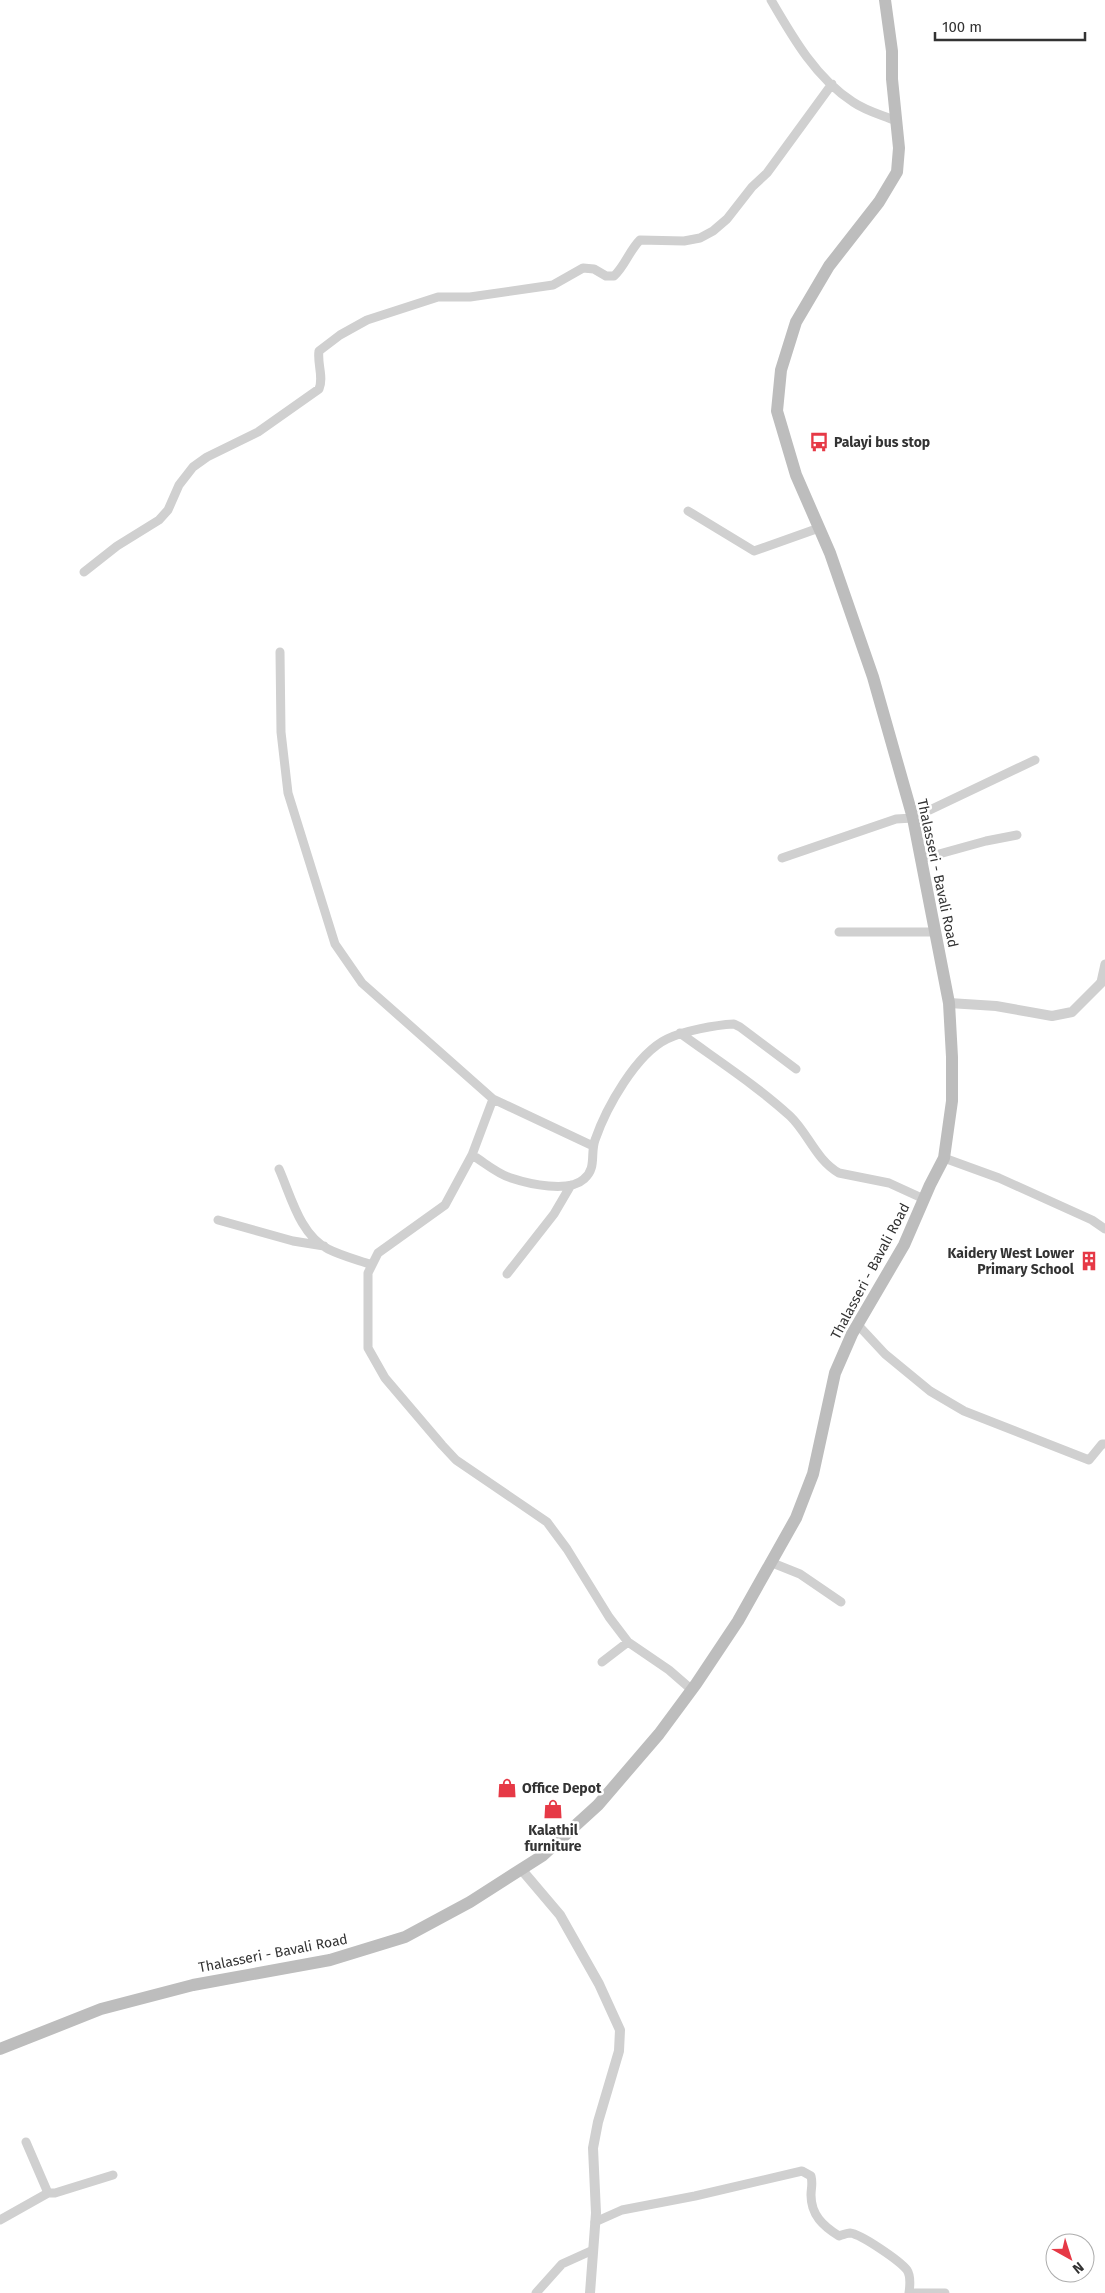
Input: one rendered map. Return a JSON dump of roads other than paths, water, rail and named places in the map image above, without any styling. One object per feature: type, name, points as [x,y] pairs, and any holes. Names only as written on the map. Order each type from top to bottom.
[{"type":"main road","name":"Thalasseri - Bavali Road","points":[[0,2049],[101,2010],[194,1985],[330,1960],[405,1937],[470,1902],[542,1856],[598,1805],[659,1734],[692,1690],[738,1621],[796,1518],[813,1474],[835,1373],[858,1325],[904,1245],[944,1158],[952,1101],[949,1003],[913,818],[873,677],[830,553],[796,475],[778,411],[781,370],[796,322],[829,266],[880,202],[897,172],[899,148],[892,80],[892,51],[885,0]]},
{"type":"street","points":[[771,0],[797,46],[832,84],[854,103],[896,121]]},
{"type":"street","points":[[84,572],[117,546],[159,520],[168,510],[182,480],[193,467],[258,432],[319,389],[321,383],[318,360],[319,351],[340,336],[367,320],[438,297],[470,297],[553,285],[583,268],[594,269],[606,276],[614,276],[621,270],[632,249],[640,240],[684,241],[700,238],[727,219],[752,187],[767,173],[832,84]]},
{"type":"street","points":[[688,511],[754,551],[819,528]]},
{"type":"street","points":[[280,652],[281,732],[288,793],[335,944],[362,983],[493,1099],[593,1146]]},
{"type":"street","points":[[782,858],[896,819],[913,818],[1035,760]]},
{"type":"street","points":[[921,859],[986,841],[1017,835]]},
{"type":"street","points":[[839,932],[936,932]]},
{"type":"street","points":[[949,1003],[996,1006],[1052,1016],[1072,1012],[1103,981],[1105,964]]},
{"type":"street","points":[[472,1155],[509,1178],[561,1188],[583,1180],[592,1169],[593,1146],[614,1100],[634,1071],[656,1046],[680,1034],[734,1024],[796,1069]]},
{"type":"street","points":[[680,1034],[739,1075],[790,1117],[810,1145],[832,1169],[839,1173],[889,1183],[924,1199]]},
{"type":"street","points":[[493,1099],[472,1155],[445,1205],[378,1253],[368,1273],[368,1348],[385,1378],[456,1460],[547,1522],[568,1549],[609,1617],[628,1642],[669,1670],[692,1690]]},
{"type":"street","points":[[944,1158],[999,1178],[1092,1220],[1105,1229]]},
{"type":"street","points":[[279,1169],[302,1222],[324,1246]]},
{"type":"street","points":[[508,1274],[554,1214],[571,1184]]},
{"type":"street","points":[[218,1220],[293,1241],[324,1246],[372,1265]]},
{"type":"street","points":[[858,1325],[885,1354],[930,1391],[964,1410],[1089,1460],[1102,1444],[1105,1444]]},
{"type":"street","points":[[770,1562],[800,1574],[841,1602]]},
{"type":"street","points":[[602,1662],[628,1642]]},
{"type":"street","points":[[521,1869],[560,1915],[599,1984],[620,2030],[619,2051],[598,2122],[594,2148],[595,2222],[590,2293]]},
{"type":"street","points":[[26,2142],[48,2193]]},
{"type":"street","points":[[595,2222],[622,2210],[695,2196],[802,2171],[811,2176],[814,2214],[826,2228],[839,2236],[850,2233],[860,2236],[896,2261],[907,2270],[910,2284],[909,2293]]},
{"type":"street","points":[[0,2220],[48,2193],[55,2193],[113,2175]]},
{"type":"street","points":[[536,2293],[562,2264],[593,2250]]},
{"type":"street","points":[[915,2293],[929,2291],[945,2293]]},
{"type":"place","name":"Palayi bus stop","points":[[819,442]]},
{"type":"place","name":"Kaidery West Lower Primary School","points":[[1089,1261]]},
{"type":"place","name":"Office Depot","points":[[507,1788]]},
{"type":"place","name":"Kalathil furniture","points":[[553,1809]]}]
